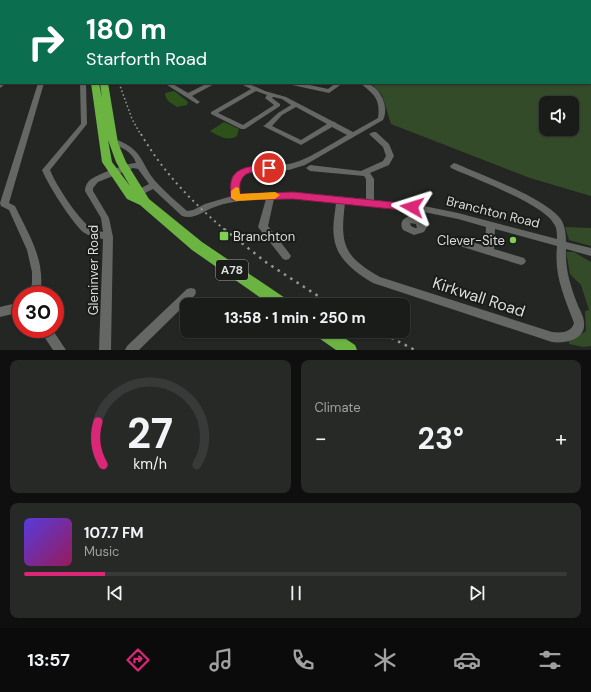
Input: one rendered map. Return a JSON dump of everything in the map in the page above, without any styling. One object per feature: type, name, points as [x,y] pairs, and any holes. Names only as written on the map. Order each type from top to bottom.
[{"type":"highway","name":"A78","points":[[95,84],[107,162],[119,171]]},
{"type":"highway","name":"A78","points":[[104,84],[108,119],[119,171],[131,196],[142,197],[197,246],[273,298]]},
{"type":"highway","points":[[331,338],[347,350]]},
{"type":"street","points":[[36,286],[38,276],[35,258],[12,208],[2,206],[41,84]]},
{"type":"street","points":[[83,84],[84,124],[46,170],[57,189],[84,228],[94,234],[108,237]]},
{"type":"street","points":[[168,84],[197,102]]},
{"type":"street","points":[[187,96],[211,84]]},
{"type":"street","points":[[244,84],[297,104],[353,135]]},
{"type":"street","points":[[298,84],[329,91],[339,84]]},
{"type":"street","points":[[236,198],[236,180],[243,172],[253,169],[289,167],[302,163],[381,119],[383,110],[376,93],[364,84]]},
{"type":"street","points":[[255,89],[213,113],[244,128],[278,105],[268,98],[272,94]]},
{"type":"street","points":[[297,104],[280,114],[267,126],[301,143],[333,123]]},
{"type":"street","points":[[310,168],[322,167],[357,174],[366,173],[388,160],[390,156],[389,151],[376,142],[373,134]]},
{"type":"street","points":[[113,141],[129,147],[135,154],[142,169],[154,185],[142,197]]},
{"type":"street","name":"Kirkwall Road","points":[[341,200],[338,240],[348,258],[367,274],[378,280],[552,338],[563,339],[576,332],[579,328],[579,323],[561,268],[561,243],[558,223],[546,210],[535,203],[454,166]]},
{"type":"street","points":[[119,171],[142,169]]},
{"type":"street","name":"Gleninver Road","points":[[105,350],[108,237],[106,218],[89,190],[89,187],[95,180],[119,171]]},
{"type":"street","points":[[366,173],[370,179],[370,203]]},
{"type":"street","name":"Branchton Road","points":[[154,185],[186,214],[198,212],[208,206],[236,198],[271,195],[341,200],[412,207],[458,216],[591,252]]},
{"type":"street","points":[[271,195],[263,227],[286,256]]},
{"type":"street","points":[[412,207],[413,220]]},
{"type":"street","points":[[489,251],[491,224]]},
{"type":"street","points":[[456,241],[521,261]]},
{"type":"street","points":[[136,348],[191,292]]},
{"type":"street","points":[[0,312],[12,309]]},
{"type":"street","points":[[51,338],[60,350]]},
{"type":"shaded area","points":[[372,84],[591,84],[591,196],[530,178],[391,124],[382,95]]},
{"type":"shaded area","points":[[174,91],[187,101],[187,105],[177,107],[166,98],[165,93]]},
{"type":"shaded area","points":[[224,122],[239,129],[237,136],[233,138],[226,138],[210,131]]},
{"type":"shaded area","points":[[565,227],[591,228],[591,246],[569,240]]},
{"type":"shaded area","points":[[566,252],[574,252],[591,262],[591,346],[583,347],[569,344],[569,341],[586,331],[585,311],[589,310],[581,285],[570,274]]},
{"type":"railway","points":[[119,84],[132,119],[141,135]]},
{"type":"railway","points":[[141,134],[159,161],[179,186],[201,209],[225,230]]},
{"type":"railway","points":[[224,229],[267,263],[321,298]]},
{"type":"railway","points":[[392,338],[415,350]]},
{"type":"slow traffic","points":[[236,191],[236,198],[275,195]]},
{"type":"place","name":"Branchton","points":[[224,236]]},
{"type":"place","name":"Clever-Site","points":[[513,240]]},
{"type":"route","points":[[269,168],[253,169],[243,172],[236,180],[236,198],[271,195],[293,196],[412,207]]}]
